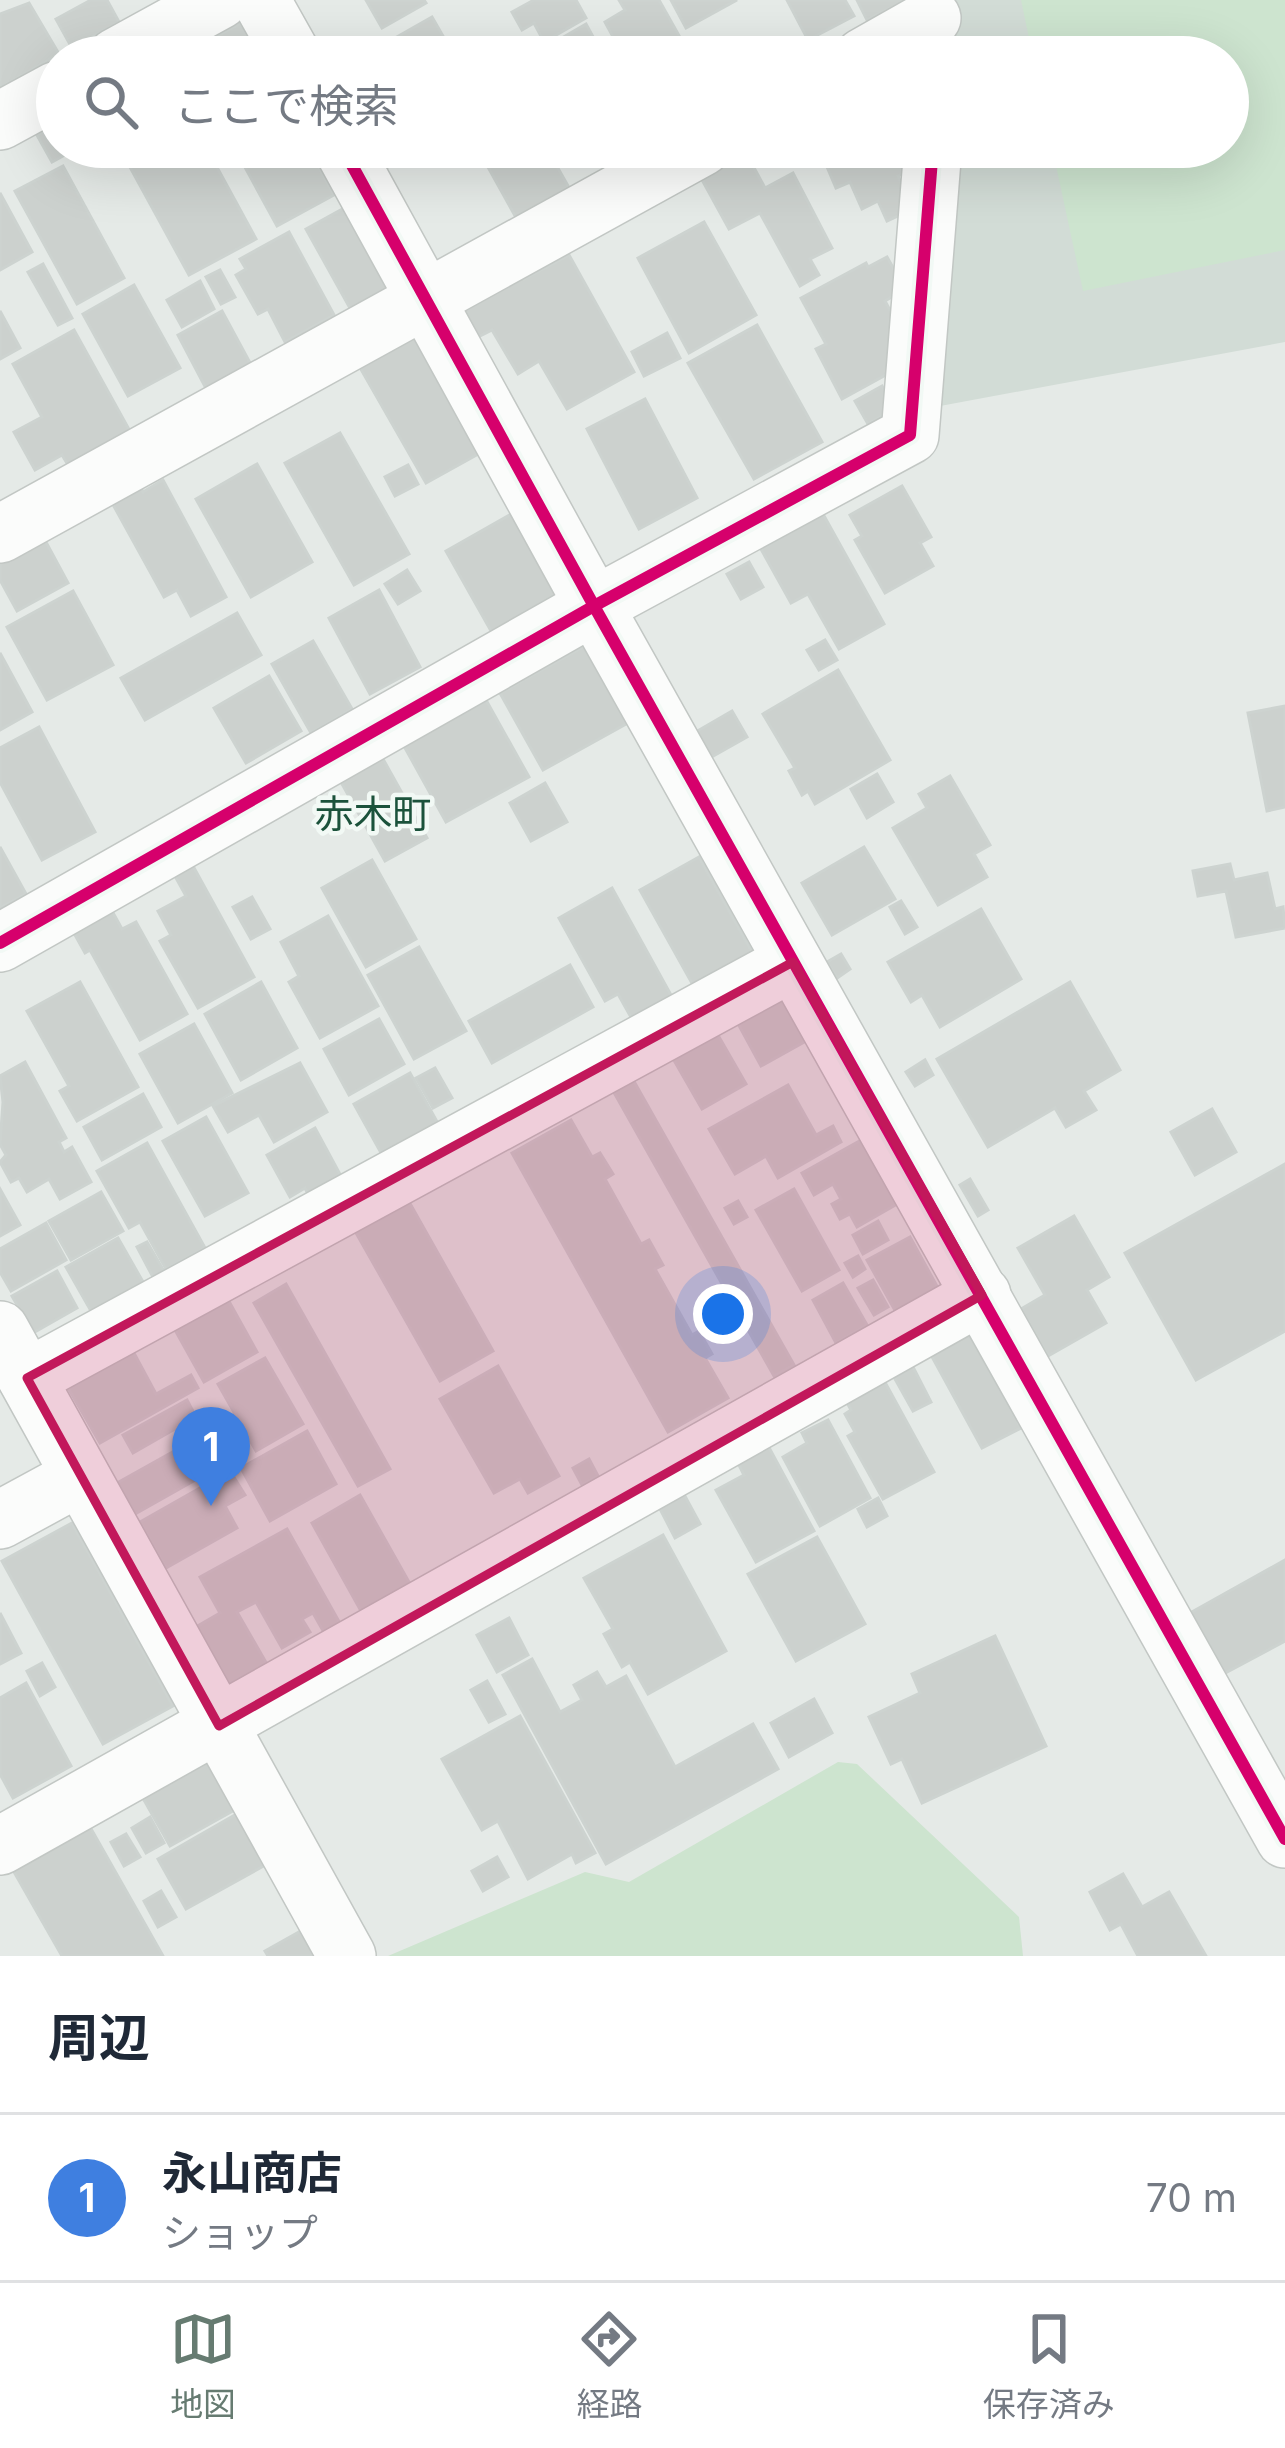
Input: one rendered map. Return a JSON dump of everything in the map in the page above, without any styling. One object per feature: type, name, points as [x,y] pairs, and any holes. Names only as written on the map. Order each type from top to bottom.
[{"type":"street","points":[[154,36],[220,0]]},
{"type":"street","points":[[261,0],[281,36]]},
{"type":"street","points":[[0,121],[36,101]]},
{"type":"street","points":[[354,168],[1285,1839]]},
{"type":"street","points":[[0,534],[664,168]]},
{"type":"street","points":[[0,943],[594,606],[910,435],[931,168]]},
{"type":"street","points":[[347,1956],[13,1354],[793,962]]},
{"type":"street","points":[[0,1846],[982,1295]]},
{"type":"street","points":[[0,1520],[79,1478]]},
{"type":"highlighted area","points":[[793,962],[982,1295],[219,1726],[27,1378]]},
{"type":"shaded area","points":[[947,0],[1285,0],[1285,342],[924,409],[943,168],[1249,168],[1249,36],[949,36]]},
{"type":"green space","points":[[1021,0],[1285,0],[1285,250],[1083,291],[1057,168],[1249,168],[1249,36],[1029,36]]},
{"type":"green space","points":[[838,1762],[857,1764],[1019,1917],[1023,1956],[388,1956],[585,1872],[629,1882]]},
{"type":"building","points":[[91,0],[107,0],[119,22],[94,36],[65,36],[56,19]]},
{"type":"building","points":[[366,0],[424,0],[426,3],[382,28]]},
{"type":"building","points":[[534,0],[576,0],[586,18],[554,36],[541,36],[534,23],[522,30],[512,12]]},
{"type":"building","points":[[619,0],[659,0],[679,36],[613,36],[605,22],[625,10]]},
{"type":"building","points":[[671,0],[737,0],[686,28]]},
{"type":"building","points":[[787,0],[845,0],[854,16],[816,36],[806,36]]},
{"type":"building","points":[[857,0],[906,0],[867,20]]},
{"type":"building","points":[[29,3],[48,36],[36,36],[36,67],[0,88],[0,14]]},
{"type":"building","points":[[432,17],[443,36],[399,36]]},
{"type":"building","points":[[241,23],[248,36],[217,36]]},
{"type":"building","points":[[586,24],[593,36],[565,36]]},
{"type":"building","points":[[64,168],[124,278],[77,304],[15,191]]},
{"type":"building","points":[[130,168],[217,168],[256,239],[189,275]]},
{"type":"building","points":[[245,168],[319,168],[334,195],[277,226]]},
{"type":"building","points":[[489,168],[558,168],[572,193],[519,223]]},
{"type":"building","points":[[714,168],[754,168],[765,188],[793,173],[832,248],[810,259],[819,275],[800,286],[760,213],[729,229],[700,176]]},
{"type":"building","points":[[828,168],[915,168],[898,176],[913,209],[887,221],[878,201],[862,209],[850,182],[836,188]]},
{"type":"building","points":[[0,193],[32,252],[0,270]]},
{"type":"building","points":[[346,207],[390,288],[351,310],[306,229]]},
{"type":"building","points":[[704,222],[756,315],[689,353],[638,258]]},
{"type":"building","points":[[289,232],[334,315],[285,342],[268,309],[258,314],[236,275],[246,269],[240,259]]},
{"type":"building","points":[[569,255],[634,372],[567,409],[539,361],[518,374],[492,330],[472,340],[460,316],[474,291],[518,268],[524,279]]},
{"type":"building","points":[[887,257],[905,289],[885,301],[906,340],[902,366],[842,399],[816,349],[826,344],[801,298],[866,263],[868,267]]},
{"type":"building","points":[[43,264],[72,318],[58,325],[28,272]]},
{"type":"building","points":[[220,270],[235,297],[221,304],[206,277]]},
{"type":"building","points":[[200,281],[214,309],[182,327],[167,300]]},
{"type":"building","points":[[134,285],[180,368],[128,396],[83,314]]},
{"type":"building","points":[[0,311],[20,348],[0,359]]},
{"type":"building","points":[[222,311],[255,372],[210,396],[178,335]]},
{"type":"building","points":[[757,325],[822,442],[754,479],[688,363]]},
{"type":"building","points":[[74,330],[132,435],[70,468],[62,455],[35,470],[14,432],[42,417],[13,364]]},
{"type":"building","points":[[414,332],[482,452],[426,483],[358,364]]},
{"type":"building","points":[[667,333],[680,358],[644,376],[632,352]]},
{"type":"building","points":[[882,386],[894,409],[868,424],[855,401]]},
{"type":"building","points":[[645,399],[697,498],[639,529],[587,429]]},
{"type":"building","points":[[340,433],[409,554],[354,585],[285,463]]},
{"type":"building","points":[[257,464],[312,562],[251,597],[196,499]]},
{"type":"building","points":[[408,465],[418,484],[395,496],[385,477]]},
{"type":"building","points":[[134,475],[143,492],[163,480],[226,597],[191,616],[177,590],[164,597],[105,490]]},
{"type":"building","points":[[902,486],[931,537],[920,543],[933,566],[885,593],[855,540],[862,536],[850,515]]},
{"type":"building","points":[[513,513],[563,599],[495,638],[446,551]]},
{"type":"building","points":[[823,514],[884,624],[839,649],[808,594],[791,603],[761,549]]},
{"type":"building","points":[[40,531],[68,583],[17,611],[0,580],[0,552]]},
{"type":"building","points":[[749,562],[763,587],[741,599],[727,574]]},
{"type":"building","points":[[407,570],[420,591],[398,604],[385,584]]},
{"type":"building","points":[[379,590],[420,667],[370,694],[329,618]]},
{"type":"building","points":[[73,591],[113,665],[47,700],[7,627]]},
{"type":"building","points":[[237,613],[261,655],[145,720],[121,678]]},
{"type":"building","points":[[825,640],[837,660],[819,670],[807,650]]},
{"type":"building","points":[[313,641],[352,709],[311,733],[272,664]]},
{"type":"building","points":[[585,646],[628,723],[543,770],[500,693]]},
{"type":"building","points":[[0,653],[32,712],[0,730]]},
{"type":"building","points":[[838,670],[890,760],[815,804],[808,791],[802,795],[789,771],[795,768],[763,714]]},
{"type":"building","points":[[269,676],[301,731],[246,763],[214,708]]},
{"type":"building","points":[[486,700],[529,777],[446,822],[404,746]]},
{"type":"building","points":[[1285,706],[1285,807],[1267,811],[1248,713]]},
{"type":"building","points":[[732,711],[747,737],[708,759],[694,733]]},
{"type":"building","points":[[39,727],[95,832],[42,860],[0,782],[0,748]]},
{"type":"building","points":[[383,759],[427,838],[385,861],[341,782]]},
{"type":"building","points":[[877,774],[893,802],[867,818],[851,789]]},
{"type":"building","points":[[950,776],[990,845],[974,854],[987,877],[938,905],[893,828],[927,808],[919,794]]},
{"type":"building","points":[[545,783],[567,822],[531,841],[510,803]]},
{"type":"building","points":[[0,847],[26,894],[0,908]]},
{"type":"building","points":[[864,847],[895,899],[832,935],[802,883]]},
{"type":"building","points":[[699,857],[752,952],[693,985],[640,890]]},
{"type":"building","points":[[372,860],[416,939],[366,967],[322,888]]},
{"type":"building","points":[[1230,864],[1234,880],[1267,873],[1275,909],[1283,907],[1285,928],[1236,937],[1226,891],[1198,896],[1193,871]]},
{"type":"building","points":[[193,866],[254,977],[198,1008],[160,941],[171,935],[158,911],[186,896],[175,876]]},
{"type":"building","points":[[612,888],[672,997],[632,1019],[618,994],[605,1001],[559,918]]},
{"type":"building","points":[[252,897],[270,929],[251,939],[233,907]]},
{"type":"building","points":[[901,901],[917,927],[905,934],[890,907]]},
{"type":"building","points":[[107,902],[122,929],[136,922],[187,1014],[140,1040],[90,950],[85,953],[69,924]]},
{"type":"building","points":[[981,909],[1021,979],[940,1027],[922,995],[911,1002],[888,962]]},
{"type":"building","points":[[328,916],[378,1006],[320,1038],[289,982],[299,976],[281,942]]},
{"type":"building","points":[[419,947],[466,1031],[414,1059],[368,975]]},
{"type":"building","points":[[841,954],[850,969],[837,978],[827,962]]},
{"type":"building","points":[[570,965],[593,1007],[492,1063],[469,1021]]},
{"type":"building","points":[[785,978],[817,1035],[761,1066],[730,1009]]},
{"type":"building","points":[[80,982],[138,1087],[77,1121],[60,1091],[69,1086],[27,1011]]},
{"type":"building","points":[[261,982],[297,1048],[241,1080],[205,1014]]},
{"type":"building","points":[[1070,982],[1120,1070],[1084,1091],[1096,1110],[1066,1127],[1055,1108],[988,1147],[937,1059]]},
{"type":"building","points":[[379,1019],[404,1064],[349,1095],[324,1049]]},
{"type":"building","points":[[194,1024],[232,1093],[178,1123],[140,1054]]},
{"type":"building","points":[[715,1030],[746,1084],[702,1109],[671,1055]]},
{"type":"building","points":[[925,1060],[933,1075],[915,1086],[906,1072]]},
{"type":"building","points":[[25,1062],[66,1138],[59,1142],[64,1152],[72,1147],[91,1182],[60,1199],[49,1179],[27,1192],[19,1178],[11,1182],[0,1162],[6,1155],[0,1144],[0,1076]]},
{"type":"building","points":[[300,1063],[327,1112],[274,1142],[259,1115],[228,1132],[213,1106]]},
{"type":"building","points":[[435,1068],[452,1098],[433,1108],[416,1078]]},
{"type":"building","points":[[627,1069],[794,1365],[774,1376],[607,1080]]},
{"type":"building","points":[[410,1073],[441,1129],[385,1160],[354,1104]]},
{"type":"building","points":[[788,1085],[816,1135],[833,1126],[841,1142],[778,1178],[766,1156],[735,1174],[709,1129]]},
{"type":"building","points":[[143,1094],[161,1127],[102,1160],[84,1127]]},
{"type":"building","points":[[1212,1109],[1236,1152],[1195,1175],[1171,1132]]},
{"type":"building","points":[[206,1117],[248,1193],[205,1216],[163,1141]]},
{"type":"building","points":[[571,1120],[592,1157],[600,1153],[613,1174],[605,1179],[641,1244],[649,1240],[663,1265],[655,1269],[692,1335],[699,1331],[712,1354],[705,1358],[728,1398],[668,1432],[512,1153]]},
{"type":"building","points":[[315,1128],[343,1180],[310,1198],[305,1188],[290,1197],[267,1155]]},
{"type":"building","points":[[863,1139],[899,1203],[857,1227],[850,1214],[840,1219],[832,1204],[841,1199],[833,1184],[814,1195],[802,1173]]},
{"type":"building","points":[[147,1143],[205,1248],[166,1269],[140,1222],[129,1228],[97,1171]]},
{"type":"building","points":[[1285,1164],[1285,1331],[1196,1380],[1125,1253]]},
{"type":"building","points":[[970,1179],[988,1210],[978,1216],[960,1185]]},
{"type":"building","points":[[0,1189],[20,1225],[0,1236]]},
{"type":"building","points":[[794,1189],[839,1270],[802,1291],[756,1210]]},
{"type":"building","points":[[101,1192],[123,1231],[71,1260],[49,1221]]},
{"type":"building","points":[[408,1200],[493,1351],[440,1381],[355,1231]]},
{"type":"building","points":[[738,1201],[747,1217],[734,1224],[725,1208]]},
{"type":"building","points":[[1074,1216],[1109,1277],[1087,1290],[1106,1323],[1048,1356],[1021,1309],[1045,1295],[1018,1248]]},
{"type":"building","points":[[878,1221],[888,1240],[863,1254],[853,1235]]},
{"type":"building","points":[[46,1223],[66,1260],[11,1291],[0,1272],[0,1249]]},
{"type":"building","points":[[910,1237],[939,1290],[897,1314],[867,1260]]},
{"type":"building","points":[[118,1238],[147,1289],[95,1318],[66,1267]]},
{"type":"building","points":[[147,1242],[165,1273],[154,1279],[137,1247]]},
{"type":"building","points":[[858,1256],[865,1269],[853,1277],[845,1263]]},
{"type":"building","points":[[57,1271],[77,1308],[33,1333],[12,1296]]},
{"type":"building","points":[[873,1280],[888,1307],[874,1315],[858,1288]]},
{"type":"building","points":[[843,1283],[867,1325],[836,1343],[813,1300]]},
{"type":"building","points":[[286,1284],[390,1469],[358,1486],[254,1303]]},
{"type":"building","points":[[221,1287],[257,1352],[204,1382],[174,1328]]},
{"type":"building","points":[[969,1332],[1021,1428],[982,1448],[930,1353]]},
{"type":"building","points":[[128,1342],[156,1394],[191,1375],[198,1388],[100,1443],[63,1379]]},
{"type":"building","points":[[265,1358],[303,1424],[256,1451],[218,1384]]},
{"type":"building","points":[[498,1366],[559,1476],[528,1493],[520,1479],[494,1493],[440,1399]]},
{"type":"building","points":[[913,1367],[931,1402],[913,1411],[894,1377]]},
{"type":"building","points":[[881,1375],[934,1472],[883,1499],[848,1436],[855,1432],[845,1414],[851,1410],[843,1395]]},
{"type":"building","points":[[187,1400],[196,1417],[133,1453],[123,1435]]},
{"type":"building","points":[[828,1420],[870,1498],[820,1526],[783,1457],[807,1443],[802,1433]]},
{"type":"building","points":[[228,1421],[245,1452],[135,1514],[117,1483]]},
{"type":"building","points":[[307,1431],[336,1484],[270,1521],[241,1468]]},
{"type":"building","points":[[766,1442],[814,1531],[756,1562],[716,1490],[744,1475],[736,1459]]},
{"type":"building","points":[[589,1459],[598,1476],[582,1485],[573,1468]]},
{"type":"building","points":[[230,1471],[245,1495],[225,1506],[237,1528],[166,1568],[140,1522]]},
{"type":"building","points":[[680,1487],[700,1524],[675,1538],[656,1501]]},
{"type":"building","points":[[360,1495],[410,1584],[361,1611],[312,1523]]},
{"type":"building","points":[[878,1498],[887,1516],[867,1527],[858,1509]]},
{"type":"building","points":[[72,1523],[173,1706],[103,1744],[2,1561]]},
{"type":"building","points":[[287,1529],[342,1627],[326,1636],[313,1613],[302,1619],[310,1632],[282,1648],[256,1602],[237,1612],[268,1666],[227,1689],[194,1628],[220,1613],[200,1577]]},
{"type":"building","points":[[663,1535],[726,1651],[648,1694],[630,1662],[622,1667],[604,1634],[613,1629],[584,1578]]},
{"type":"building","points":[[817,1537],[865,1624],[796,1661],[748,1574]]},
{"type":"building","points":[[1285,1560],[1285,1641],[1214,1679],[1181,1618]]},
{"type":"building","points":[[0,1613],[21,1653],[0,1664]]},
{"type":"building","points":[[509,1618],[528,1655],[497,1672],[477,1635]]},
{"type":"building","points":[[995,1636],[1046,1746],[922,1803],[902,1759],[891,1764],[869,1717],[920,1693],[912,1674]]},
{"type":"building","points":[[532,1659],[560,1712],[582,1700],[574,1685],[597,1672],[606,1687],[626,1676],[675,1767],[753,1724],[778,1769],[606,1864],[503,1675]]},
{"type":"building","points":[[42,1663],[55,1687],[40,1696],[27,1671]]},
{"type":"building","points":[[487,1681],[505,1714],[489,1722],[471,1690]]},
{"type":"building","points":[[26,1683],[71,1766],[13,1798],[0,1774],[0,1698]]},
{"type":"building","points":[[814,1699],[832,1733],[789,1757],[771,1723]]},
{"type":"building","points":[[520,1716],[595,1853],[576,1863],[572,1854],[528,1879],[498,1821],[482,1830],[442,1759]]},
{"type":"building","points":[[208,1751],[240,1807],[170,1846],[139,1791]]},
{"type":"building","points":[[240,1812],[269,1863],[186,1909],[158,1859]]},
{"type":"building","points":[[150,1817],[164,1843],[146,1853],[132,1828]]},
{"type":"building","points":[[90,1827],[163,1956],[62,1956],[13,1870]]},
{"type":"building","points":[[126,1834],[140,1857],[124,1866],[111,1842]]},
{"type":"building","points":[[497,1857],[508,1877],[483,1891],[472,1871]]},
{"type":"building","points":[[1123,1874],[1142,1907],[1169,1892],[1206,1956],[1138,1956],[1121,1924],[1110,1930],[1090,1892]]},
{"type":"building","points":[[161,1891],[176,1917],[158,1927],[144,1901]]},
{"type":"building","points":[[306,1928],[322,1956],[268,1956],[265,1951]]},
{"type":"cycle path","points":[[354,168],[1285,1839]]},
{"type":"cycle path","points":[[0,943],[594,606],[910,435],[931,168]]},
{"type":"place","name":"永山商店","points":[[211,1506]]},
{"type":"district","name":"赤木町","points":[[373,813]]}]
